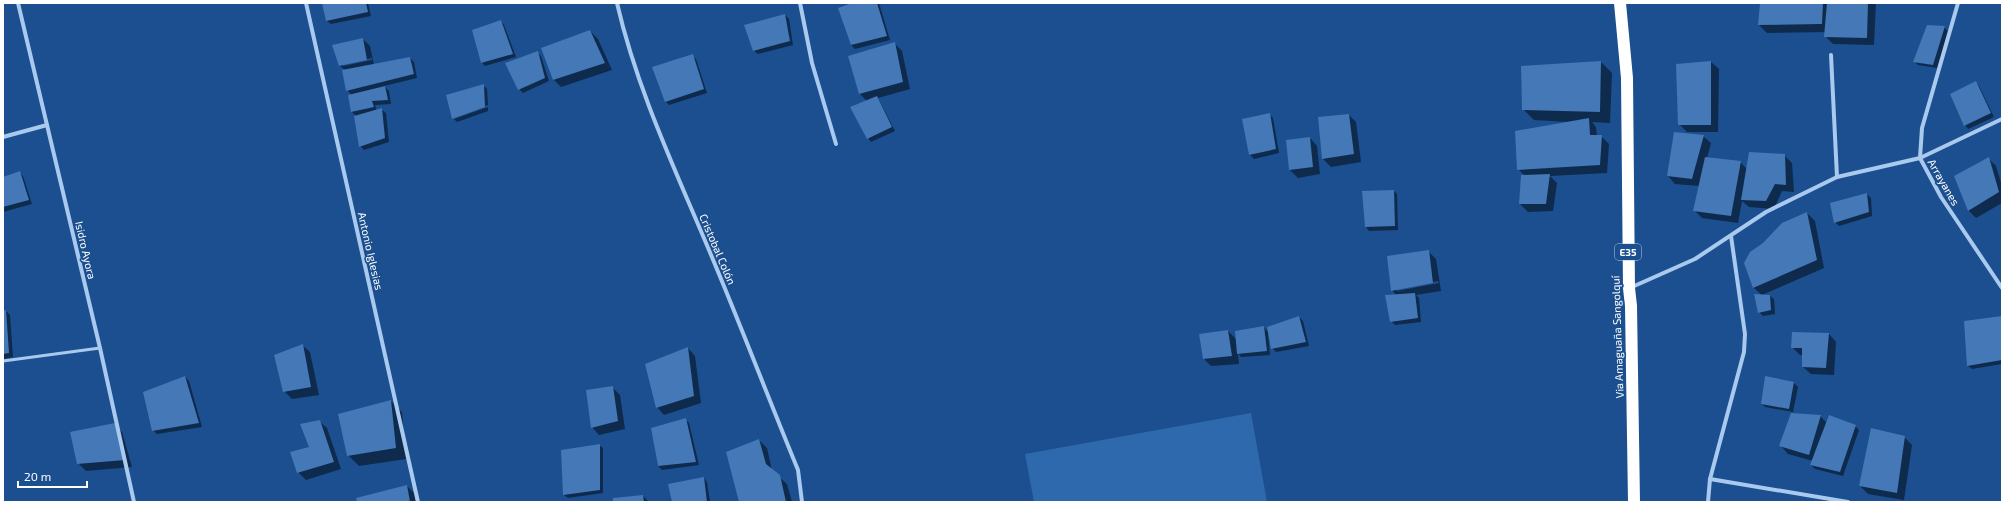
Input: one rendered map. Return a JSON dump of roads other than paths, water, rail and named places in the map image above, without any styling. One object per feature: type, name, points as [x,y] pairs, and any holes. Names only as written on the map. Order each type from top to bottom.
[{"type":"highway","name":"Via Amaguaña Sangolquí","points":[[1620,3],[1627,78],[1629,288],[1631,306],[1634,502]]},
{"type":"street","name":"Isidro Ayora","points":[[18,3],[100,348],[134,502]]},
{"type":"street","name":"Antonio Iglesias","points":[[306,3],[418,502]]},
{"type":"street","name":"Cristobal Colón","points":[[616,3],[624,33],[653,118],[718,272],[798,470],[802,502]]},
{"type":"street","points":[[800,3],[812,63],[836,144]]},
{"type":"street","name":"Arrayanes","points":[[1958,3],[1922,128],[1920,158],[1941,197],[2002,288]]},
{"type":"street","points":[[1831,56],[1838,177]]},
{"type":"street","points":[[1629,288],[1695,259],[1766,212],[1838,177],[1920,158],[2002,119]]},
{"type":"street","points":[[3,137],[47,125]]},
{"type":"street","points":[[1708,502],[1710,479],[1744,352],[1745,334],[1731,236]]},
{"type":"street","points":[[1710,479],[1848,502]]},
{"type":"lane","points":[[3,361],[100,348]]}]
